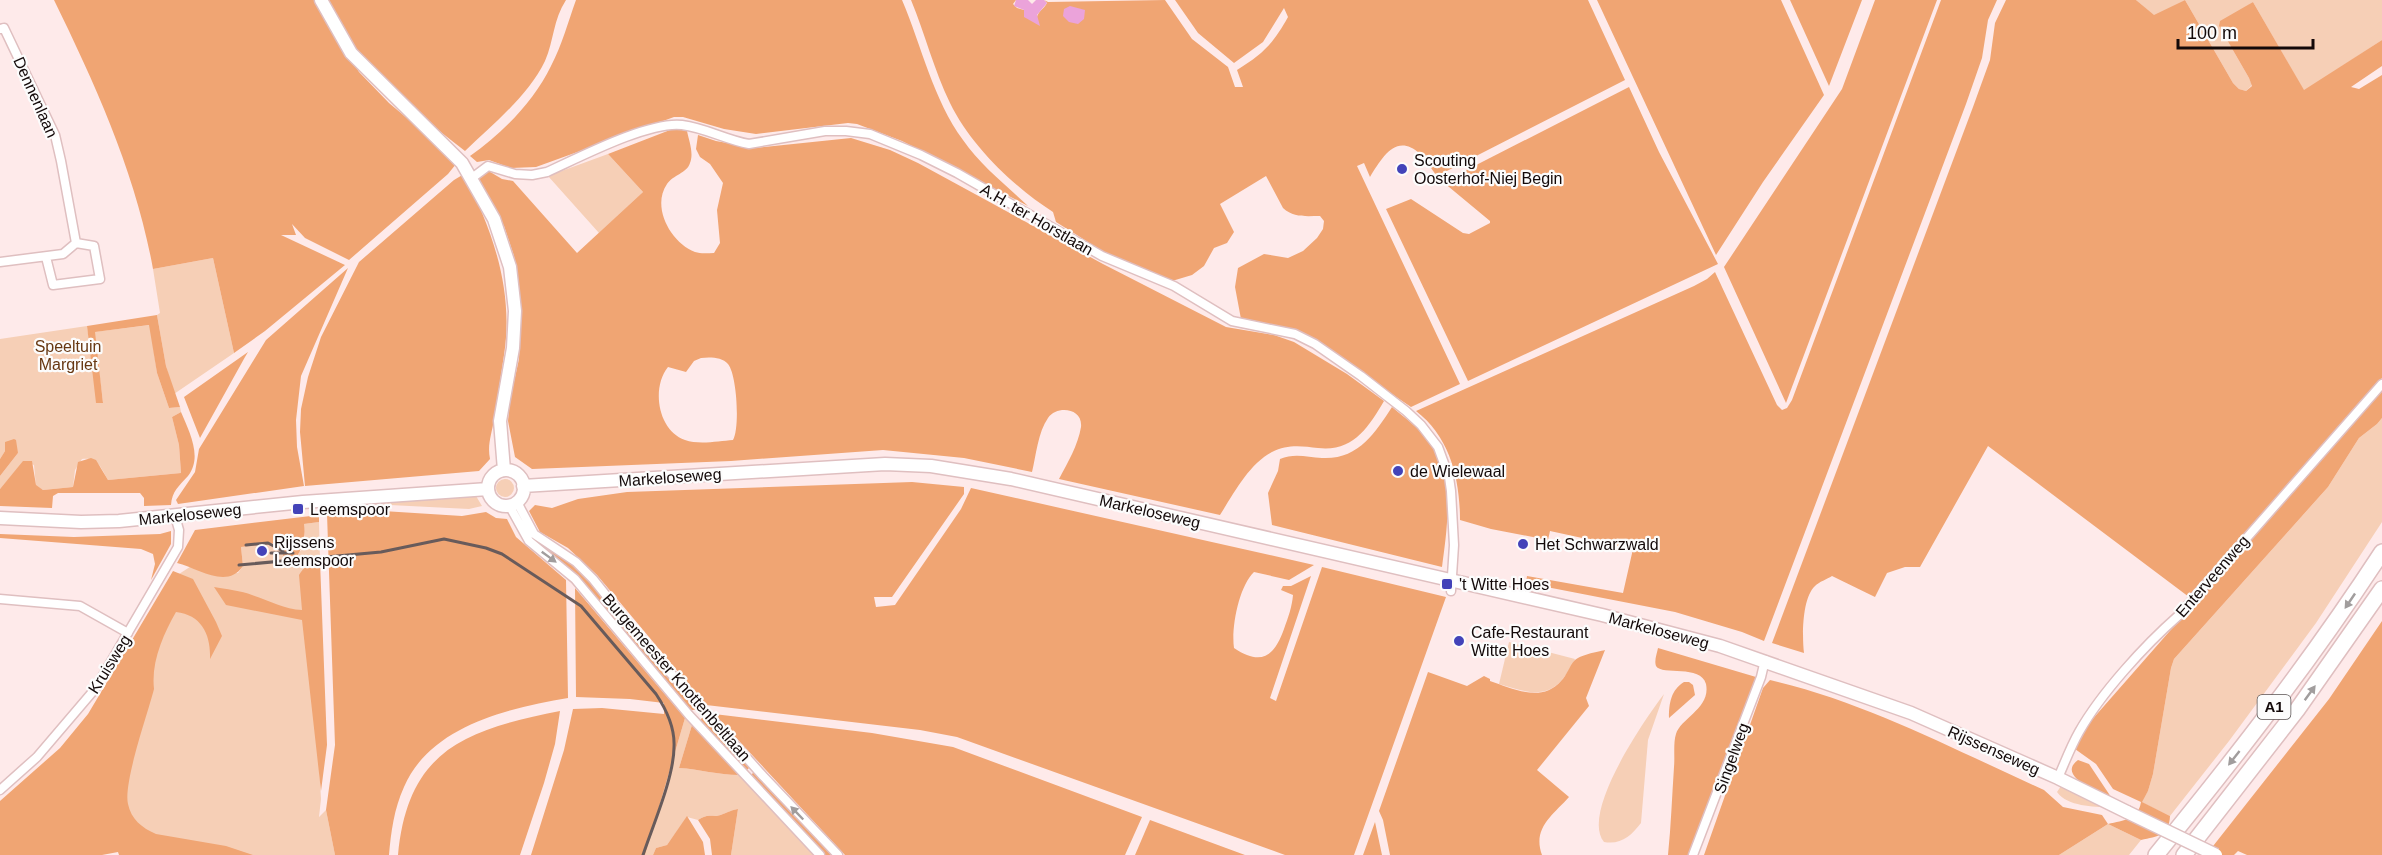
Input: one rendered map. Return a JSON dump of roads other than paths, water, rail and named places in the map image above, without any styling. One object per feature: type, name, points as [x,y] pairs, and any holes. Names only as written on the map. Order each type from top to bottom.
[{"type":"highway","name":"A1","points":[[2157,855],[2272,709],[2333,626],[2382,552]]},
{"type":"highway","name":"A1","points":[[2184,855],[2298,710],[2382,589]]},
{"type":"main road","points":[[321,0],[351,53],[376,80],[448,147],[472,178],[502,238],[514,289],[513,348],[500,421],[504,470]]},
{"type":"main road","name":"Markeloseweg","points":[[523,486],[838,465],[931,466],[1011,478],[1451,586],[1648,626],[1765,660]]},
{"type":"main road","points":[[504,470],[517,474],[523,486],[523,492],[513,504],[496,503],[488,489],[490,478],[504,470]]},
{"type":"main road","name":"Markeloseweg","points":[[0,518],[81,522],[175,516],[303,502],[488,489]]},
{"type":"main road","name":"Rijssenseweg","points":[[1765,660],[1911,713],[2058,778],[2216,855]]},
{"type":"street","name":"Dennenlaan","points":[[0,29],[4,28],[55,135],[76,243]]},
{"type":"street","name":"A.H. ter Horstlaan","points":[[472,178],[488,166],[515,174],[532,175],[548,172],[647,130],[674,124],[699,128],[736,142],[749,144],[846,130],[870,134],[913,151],[957,173],[1102,256],[1174,286],[1232,321],[1273,328],[1305,338],[1388,397],[1421,425],[1438,447],[1444,461],[1451,491],[1454,545],[1451,586]]},
{"type":"street","points":[[0,262],[63,254],[76,243],[94,246],[100,279],[53,285],[46,257]]},
{"type":"street","name":"Enterveenweg","points":[[2058,778],[2080,730],[2150,641],[2178,616],[2382,384]]},
{"type":"street","name":"Burgemeester Knottenbeltlaan","points":[[513,504],[529,541],[575,579],[689,715],[820,855]]},
{"type":"street","name":"Burgemeester Knottenbeltlaan","points":[[513,504],[534,534],[576,562],[593,579],[649,649],[763,776],[838,855]]},
{"type":"street","name":"Kruisweg","points":[[0,790],[37,758],[95,689],[178,547],[179,530],[175,516]]},
{"type":"street","points":[[0,599],[80,606],[128,633]]},
{"type":"street","name":"Singelweg","points":[[1694,855],[1761,677],[1765,660]]},
{"type":"railway","points":[[239,565],[381,552],[444,539],[486,548],[502,554],[581,606],[656,694],[671,726],[674,740],[671,772],[643,855]]},
{"type":"railway","points":[[246,545],[268,543],[283,551]]},
{"type":"railway","points":[[271,553],[293,553]]},
{"type":"place","name":"Scouting Oosterhof-Niej Begin","points":[[1402,169]]},
{"type":"place","name":"de Wielewaal","points":[[1398,471]]},
{"type":"place","name":"Leemspoor","points":[[298,509]]},
{"type":"place","name":"Het Schwarzwald","points":[[1523,544]]},
{"type":"place","name":"Rijssens Leemspoor","points":[[262,551]]},
{"type":"place","name":"'t Witte Hoes","points":[[1447,584]]},
{"type":"place","name":"Cafe-Restaurant Witte Hoes","points":[[1459,641]]},
{"type":"park label","name":"Speeltuin Margriet","points":[[68,355]]}]
